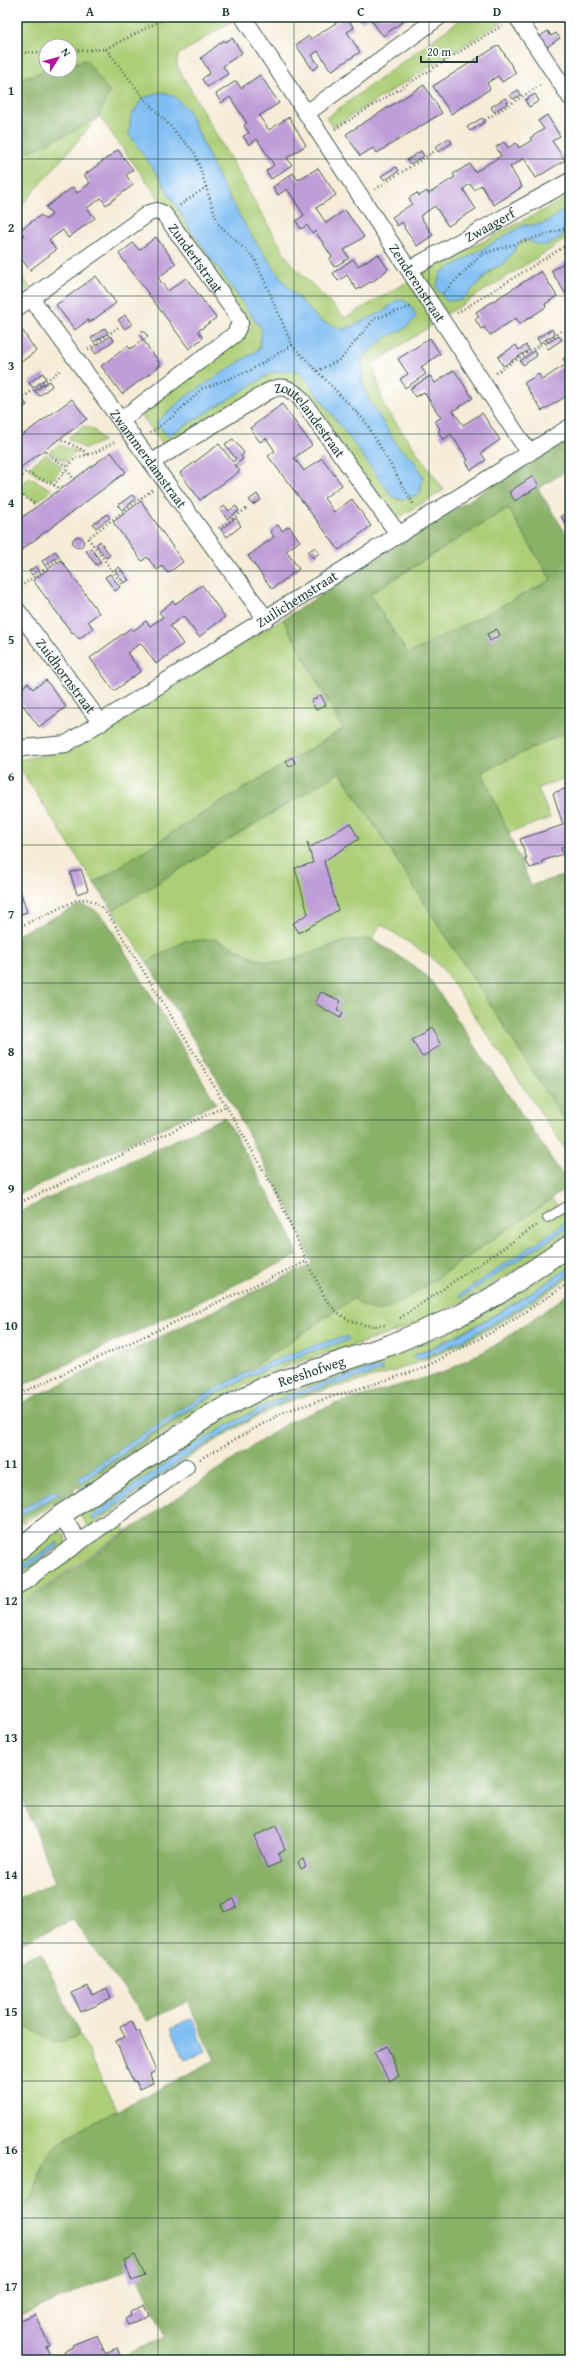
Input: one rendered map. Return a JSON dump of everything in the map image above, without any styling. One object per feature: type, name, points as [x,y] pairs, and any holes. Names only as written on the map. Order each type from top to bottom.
[{"type":"street","name":"Zenderenstraat","points":[[243,17],[410,269],[529,453]]},
{"type":"street","points":[[307,113],[439,17]]},
{"type":"street","points":[[512,19],[570,97]]},
{"type":"street","name":"Zwaagerf","points":[[410,269],[570,181]]},
{"type":"street","name":"Zundertstraat","points":[[17,308],[149,213],[157,211],[164,214],[237,314],[240,323],[235,334],[125,426]]},
{"type":"street","name":"Zwammerdamstraat","points":[[31,298],[266,619]]},
{"type":"street","name":"Zoutelandestraat","points":[[152,462],[266,392],[278,386],[288,388],[300,398],[399,535]]},
{"type":"street","name":"Zuilichemstraat","points":[[17,750],[66,744],[570,427]]},
{"type":"street","name":"Zuidhornstraat","points":[[17,610],[101,723]]},
{"type":"street","name":"Reeshofweg","points":[[17,1551],[61,1515],[212,1414],[264,1387],[390,1345],[455,1317],[500,1293],[570,1245]]},
{"type":"street","points":[[17,1586],[186,1467]]},
{"type":"street","points":[[61,1515],[79,1542]]},
{"type":"street","name":"Reeshofweg","points":[[17,1534],[61,1515]]},
{"type":"lane","points":[[547,1218],[570,1204]]},
{"type":"path","points":[[78,51],[106,49],[168,17]]},
{"type":"path","points":[[322,137],[512,19]]},
{"type":"path","points":[[106,49],[144,97],[195,153],[206,187],[175,209]]},
{"type":"path","points":[[17,53],[38,52]]},
{"type":"path","points":[[485,120],[555,75]]},
{"type":"path","points":[[362,197],[436,151]]},
{"type":"path","points":[[443,293],[482,254],[570,227]]},
{"type":"path","points":[[444,321],[570,243]]},
{"type":"path","points":[[317,371],[341,359],[374,319],[415,305]]},
{"type":"path","points":[[482,381],[563,330]]},
{"type":"path","points":[[292,345],[365,421],[415,506]]},
{"type":"path","points":[[54,485],[75,458],[108,448],[125,426]]},
{"type":"path","points":[[62,440],[83,450],[87,455]]},
{"type":"path","points":[[46,452],[69,467]]},
{"type":"path","points":[[23,469],[26,472],[59,488]]},
{"type":"path","points":[[67,470],[73,478]]},
{"type":"path","points":[[17,482],[26,472]]},
{"type":"path","points":[[122,584],[88,538],[165,480]]},
{"type":"path","points":[[17,491],[36,505]]},
{"type":"path","points":[[207,537],[246,509]]},
{"type":"path","points":[[17,590],[60,558]]},
{"type":"path","points":[[17,928],[77,900],[86,898],[98,903],[112,920],[226,1106],[272,1186],[290,1223],[305,1262],[330,1306],[354,1323],[374,1326],[392,1324]]},
{"type":"path","points":[[17,1204],[226,1106]]},
{"type":"path","points":[[399,1319],[547,1218]]},
{"type":"path","points":[[17,1395],[305,1262]]},
{"type":"path","points":[[186,1467],[286,1411],[419,1370],[504,1326],[570,1282]]},
{"type":"green space","points":[[17,17],[239,17],[178,55],[177,66],[289,261],[345,318],[409,281],[435,323],[373,364],[384,406],[444,490],[398,518],[389,512],[297,384],[283,380],[164,446],[139,412],[252,327],[99,116],[106,98],[86,60],[78,62],[78,38],[38,38],[38,73],[17,79]],"holes":[[[188,110],[220,181],[250,234],[287,286],[320,321],[344,330],[384,311],[397,300],[416,318],[404,329],[385,338],[362,358],[362,381],[367,397],[399,448],[413,459],[423,476],[411,498],[400,500],[393,497],[300,371],[273,372],[168,436],[156,424],[168,411],[259,349],[262,330],[188,226],[161,181]]]},
{"type":"green space","points":[[464,17],[502,17],[504,21],[333,127],[326,118]]},
{"type":"green space","points":[[86,60],[110,93],[106,98],[99,115],[74,131],[17,157],[17,79],[38,73],[38,78],[78,78],[78,62]]},
{"type":"green space","points":[[99,116],[17,211],[17,157],[69,133]]},
{"type":"green space","points":[[570,196],[570,202],[555,217],[545,223],[524,225],[462,300],[493,269],[504,264],[521,241],[549,244],[561,237],[570,223],[570,237],[447,314],[421,274]]},
{"type":"green space","points":[[17,269],[31,289],[17,299]]},
{"type":"green space","points":[[84,426],[94,430],[103,441],[85,449],[68,438]]},
{"type":"green space","points":[[570,436],[570,468],[538,489],[570,540],[570,730],[482,772],[531,885],[570,874],[570,1129],[340,772],[113,910],[94,883],[198,816],[343,729],[283,619]],"holes":[[[508,508],[551,580],[408,654],[370,594]]]},
{"type":"green space","points":[[59,445],[79,452],[72,455],[67,462],[49,452]]},
{"type":"green space","points":[[46,454],[62,467],[52,480],[37,476],[29,467]]},
{"type":"green space","points":[[29,477],[52,490],[36,502],[19,490]]},
{"type":"green space","points":[[508,508],[551,580],[408,655],[370,594]]},
{"type":"green space","points":[[283,619],[343,729],[198,816],[94,883],[17,764],[17,760],[70,751]]},
{"type":"green space","points":[[570,730],[570,776],[538,788],[550,818],[509,833],[482,772]]},
{"type":"green space","points":[[340,772],[570,1129],[570,1156],[445,972],[432,958],[381,924],[372,939],[348,940],[281,963],[256,959],[236,948],[185,941],[147,962],[113,910]]},
{"type":"green space","points":[[80,905],[94,909],[107,922],[216,1103],[17,1195],[17,935]]},
{"type":"green space","points":[[214,939],[236,948],[256,959],[281,963],[348,940],[372,939],[421,971],[432,982],[570,1186],[402,1302],[378,1312],[361,1305],[354,1298],[75,1489],[17,1521],[17,1405],[312,1264],[295,1221],[231,1102],[147,962],[185,941]]},
{"type":"green space","points":[[225,1117],[286,1225],[298,1255],[23,1385],[17,1376],[17,1213]]},
{"type":"green space","points":[[552,1199],[565,1217],[570,1214],[568,1221],[570,1232],[487,1288],[421,1322],[381,1337],[297,1363],[240,1388],[170,1429],[80,1490],[75,1481],[155,1430],[237,1383],[295,1358],[224,1385],[354,1298],[361,1305],[379,1311],[402,1302]]},
{"type":"green space","points":[[570,1258],[570,1267],[532,1292],[475,1326],[414,1355],[416,1360],[477,1333],[534,1299],[570,1274],[570,1277],[486,1331],[418,1363],[311,1394],[284,1404],[258,1416],[208,1445],[90,1528],[80,1515],[175,1450],[249,1406],[291,1388],[388,1357],[427,1342],[490,1310]],"holes":[[[382,1368],[383,1370],[304,1394],[255,1416],[207,1443],[92,1518],[196,1445],[269,1403],[300,1389]]]},
{"type":"green space","points":[[570,1293],[570,2360],[113,2360],[165,2337],[134,2266],[17,2317],[17,2212],[33,2197],[45,2159],[55,2146],[87,2126],[215,2060],[188,2002],[147,2021],[73,1920],[17,1944],[17,1899],[56,1882],[17,1786],[17,1607],[290,1421],[338,1403],[442,1373],[494,1346]]},
{"type":"green space","points":[[70,1484],[75,1493],[17,1525],[17,1517]]},
{"type":"green space","points":[[122,1522],[126,1531],[17,1605],[17,1595]]},
{"type":"green space","points":[[60,1532],[65,1535],[66,1543],[17,1578],[17,1574],[59,1543],[17,1569],[17,1558],[54,1533]]},
{"type":"green space","points":[[41,1952],[80,2035],[68,2040],[52,2040],[27,2028],[17,2026],[17,1962]]},
{"type":"green space","points":[[17,2026],[27,2028],[46,2038],[59,2041],[68,2040],[80,2035],[117,2112],[77,2131],[50,2151],[45,2159],[36,2188],[30,2200],[17,2212]]},
{"type":"water","points":[[161,92],[174,96],[188,110],[220,181],[250,234],[287,286],[320,321],[344,330],[384,311],[397,300],[406,301],[413,309],[416,318],[404,329],[385,338],[362,358],[362,381],[367,397],[399,448],[413,459],[423,476],[420,493],[407,498],[400,499],[393,497],[300,371],[273,372],[168,436],[156,423],[184,398],[259,349],[262,330],[188,226],[161,180],[129,134],[131,116],[143,98]]},
{"type":"water","points":[[570,202],[568,224],[562,236],[557,240],[542,246],[527,240],[521,241],[504,264],[492,269],[462,300],[446,301],[436,287],[441,273],[524,225],[539,224],[550,220]]},
{"type":"water","points":[[570,1220],[570,1226],[462,1297],[459,1295]]},
{"type":"water","points":[[570,1267],[570,1274],[534,1299],[496,1322],[457,1343],[416,1360],[414,1356],[475,1326]]},
{"type":"water","points":[[348,1337],[349,1340],[309,1353],[257,1373],[202,1401],[161,1427],[82,1482],[80,1481],[79,1478],[132,1441],[186,1406],[214,1390],[242,1375],[272,1362],[325,1342]]},
{"type":"water","points":[[382,1367],[382,1370],[372,1374],[330,1385],[290,1399],[264,1411],[213,1439],[94,1521],[91,1517],[180,1454],[243,1417],[276,1401],[309,1388]]},
{"type":"water","points":[[54,1491],[60,1493],[17,1517],[17,1511]]},
{"type":"water","points":[[58,1542],[57,1547],[17,1574],[17,1569]]},
{"type":"water","points":[[192,2018],[206,2051],[185,2060],[171,2028]]},
{"type":"building","points":[[336,17],[347,17],[354,28],[347,32],[360,52],[331,71],[318,51],[312,55],[319,66],[313,70],[296,45],[309,36],[311,39],[339,21]]},
{"type":"building","points":[[358,17],[369,17],[362,22]]},
{"type":"building","points":[[369,17],[409,17],[383,36]]},
{"type":"building","points":[[548,31],[551,36],[556,33],[560,38],[547,47],[540,36]]},
{"type":"building","points":[[232,38],[242,53],[223,66],[228,74],[207,87],[202,79],[210,73],[201,58],[224,40],[225,42]]},
{"type":"building","points":[[499,45],[516,73],[502,82],[498,76],[487,83],[490,89],[451,114],[433,86]]},
{"type":"building","points":[[260,75],[279,103],[259,116],[269,130],[289,117],[306,145],[287,158],[292,165],[271,179],[266,171],[274,165],[257,139],[249,145],[243,136],[249,133],[244,125],[247,123],[230,97],[221,103],[216,94],[236,81],[241,88]]},
{"type":"building","points":[[424,85],[442,113],[377,153],[373,148],[360,156],[346,134]]},
{"type":"building","points":[[518,90],[521,95],[513,99],[510,95]]},
{"type":"building","points":[[535,94],[539,101],[529,107],[525,100]]},
{"type":"building","points":[[505,98],[508,103],[494,112],[491,107]]},
{"type":"building","points":[[547,115],[560,136],[552,141],[565,160],[536,178],[524,158],[510,167],[522,187],[494,205],[481,185],[474,190],[470,184],[463,189],[476,209],[448,226],[435,206],[420,216],[433,235],[417,246],[404,228],[405,227],[402,222],[397,226],[392,217],[412,204],[409,198],[417,193],[419,196],[427,191],[428,194],[455,177],[453,174],[470,164],[475,172],[501,156],[496,147],[504,142],[508,148],[516,143],[519,148],[532,140],[530,138],[544,129],[538,121]]},
{"type":"building","points":[[482,118],[485,122],[470,131],[467,127]]},
{"type":"building","points":[[449,138],[452,143],[438,152],[435,147]]},
{"type":"building","points":[[118,150],[133,170],[126,175],[133,185],[106,205],[101,198],[87,208],[95,218],[68,238],[63,230],[49,240],[56,250],[30,270],[22,260],[17,264],[17,241],[24,235],[20,230],[41,215],[45,220],[52,215],[46,207],[73,187],[77,193],[90,183],[84,175]]},
{"type":"building","points":[[421,151],[424,156],[410,164],[407,160]]},
{"type":"building","points":[[396,167],[399,171],[385,180],[381,176]]},
{"type":"building","points":[[318,168],[336,195],[316,208],[326,223],[345,210],[364,237],[344,250],[349,258],[334,267],[329,259],[332,257],[315,231],[312,233],[307,225],[301,229],[296,221],[304,215],[287,189],[278,195],[273,187],[293,173],[298,180]]},
{"type":"building","points":[[156,237],[176,264],[158,278],[168,291],[186,278],[216,318],[198,331],[203,338],[189,349],[119,254],[133,243],[139,250]]},
{"type":"building","points":[[378,254],[388,269],[371,283],[370,282],[357,290],[347,275],[338,281],[333,273],[353,259],[358,266]]},
{"type":"building","points":[[570,259],[570,300],[551,271]]},
{"type":"building","points":[[541,271],[557,296],[545,304],[546,307],[520,324],[516,318],[490,335],[484,327],[481,329],[475,319],[479,317],[476,312]]},
{"type":"building","points":[[96,276],[116,303],[89,323],[88,320],[75,330],[56,305]]},
{"type":"building","points":[[125,315],[132,324],[125,329],[118,320]]},
{"type":"building","points":[[105,328],[108,333],[94,342],[91,338]]},
{"type":"building","points":[[552,329],[555,334],[540,343],[537,338]]},
{"type":"building","points":[[22,330],[36,351],[17,365],[17,334]]},
{"type":"building","points":[[143,330],[148,337],[143,340],[139,334]]},
{"type":"building","points":[[110,336],[114,340],[96,354],[92,349]]},
{"type":"building","points":[[559,336],[562,340],[548,349],[545,344]]},
{"type":"building","points":[[430,338],[440,354],[421,367],[426,374],[405,388],[400,379],[408,374],[398,359]]},
{"type":"building","points":[[143,340],[161,365],[122,394],[101,366],[128,346],[130,349]]},
{"type":"building","points":[[516,345],[519,350],[526,345],[529,350],[503,366],[498,357]]},
{"type":"building","points":[[534,351],[537,356],[523,365],[520,361]]},
{"type":"building","points":[[570,354],[570,394],[542,411],[524,383],[539,374],[542,380],[567,364],[563,359]]},
{"type":"building","points":[[454,370],[473,398],[453,411],[463,425],[482,413],[500,440],[481,453],[486,460],[471,470],[466,462],[468,460],[451,434],[443,440],[438,431],[440,429],[435,421],[441,418],[424,392],[415,397],[410,389],[430,376],[435,383]]},
{"type":"building","points":[[43,373],[46,378],[33,388],[29,383]]},
{"type":"building","points":[[49,381],[52,386],[39,396],[35,391]]},
{"type":"building","points":[[72,399],[87,419],[17,470],[17,439]]},
{"type":"building","points":[[23,400],[27,405],[17,412],[17,405]]},
{"type":"building","points":[[282,404],[312,445],[294,458],[304,471],[322,458],[342,485],[324,498],[334,512],[352,499],[371,526],[339,550],[268,456],[275,451],[266,438],[260,442],[250,428]]},
{"type":"building","points":[[233,439],[244,453],[241,456],[243,459],[235,465],[240,471],[200,500],[180,473],[219,444],[233,462],[236,459],[225,444]]},
{"type":"building","points":[[111,452],[126,472],[17,553],[17,521]]},
{"type":"building","points":[[533,476],[539,486],[515,501],[509,492]]},
{"type":"building","points":[[257,494],[261,500],[253,505],[249,500]]},
{"type":"building","points":[[132,495],[136,499],[122,510],[118,505]]},
{"type":"building","points":[[141,501],[183,562],[168,573],[162,566],[157,570],[147,557],[142,561],[113,522]]},
{"type":"building","points":[[225,506],[229,511],[236,506],[239,511],[227,519],[220,509]]},
{"type":"building","points":[[570,510],[570,531],[561,516]]},
{"type":"building","points":[[107,514],[110,518],[96,528],[93,524]]},
{"type":"building","points":[[236,518],[241,526],[227,537],[221,529]]},
{"type":"building","points":[[278,525],[282,531],[289,526],[300,541],[286,551],[299,569],[272,589],[248,556],[274,537],[270,531]]},
{"type":"building","points":[[78,536],[82,538],[84,542],[82,546],[78,548],[74,546],[72,542],[74,538]]},
{"type":"building","points":[[100,541],[110,555],[106,558],[96,545]]},
{"type":"building","points":[[315,547],[319,553],[313,558],[308,552]]},
{"type":"building","points":[[91,548],[101,562],[96,565],[86,551]]},
{"type":"building","points":[[55,551],[59,556],[45,566],[42,561]]},
{"type":"building","points":[[61,560],[99,613],[88,621],[93,628],[79,639],[73,632],[72,633],[33,580]]},
{"type":"building","points":[[36,566],[39,570],[32,575],[29,571]]},
{"type":"building","points":[[119,567],[129,580],[124,583],[115,570]]},
{"type":"building","points":[[110,574],[120,587],[115,591],[105,577]]},
{"type":"building","points":[[202,585],[225,617],[199,637],[183,616],[170,626],[183,644],[156,664],[141,643],[127,653],[141,671],[114,691],[90,658],[131,628],[133,631],[146,621],[150,626],[163,617],[159,612],[173,601],[175,604]]},
{"type":"building","points":[[497,629],[500,635],[490,641],[487,634]]},
{"type":"building","points":[[46,680],[66,707],[39,727],[17,697],[17,691],[28,683],[33,689]]},
{"type":"building","points":[[321,695],[326,705],[316,710],[311,701]]},
{"type":"building","points":[[292,757],[295,763],[289,767],[286,761]]},
{"type":"building","points":[[570,787],[570,845],[561,847],[563,854],[542,861],[543,864],[530,868],[525,859],[527,859],[520,839],[563,825],[553,793]]},
{"type":"building","points":[[350,823],[359,839],[324,861],[338,910],[299,933],[293,923],[308,914],[295,868],[313,863],[307,842],[311,847]]},
{"type":"building","points":[[81,869],[88,890],[77,894],[70,873]]},
{"type":"building","points":[[20,891],[27,912],[17,915],[17,892]]},
{"type":"building","points":[[321,992],[341,1001],[337,1010],[343,1013],[340,1018],[315,1003]]},
{"type":"building","points":[[431,1028],[441,1045],[422,1057],[412,1040]]},
{"type":"building","points":[[276,1826],[285,1850],[278,1854],[281,1862],[267,1868],[254,1836]]},
{"type":"building","points":[[303,1859],[306,1867],[301,1869],[298,1862]]},
{"type":"building","points":[[234,1899],[237,1907],[224,1912],[221,1905]]},
{"type":"building","points":[[88,1986],[92,1995],[107,1988],[111,1999],[81,2012],[72,1993]]},
{"type":"building","points":[[132,2021],[137,2032],[139,2031],[156,2071],[150,2074],[153,2083],[139,2089],[136,2081],[133,2082],[116,2041],[125,2037],[120,2026]]},
{"type":"building","points":[[387,2046],[399,2076],[389,2081],[374,2052]]},
{"type":"building","points":[[135,2255],[145,2276],[132,2281],[124,2260]]},
{"type":"building","points":[[144,2305],[149,2315],[128,2325],[125,2319],[131,2316],[130,2312]]},
{"type":"building","points":[[35,2314],[49,2345],[46,2346],[51,2359],[23,2360],[22,2358],[17,2360],[17,2321]]},
{"type":"building","points":[[97,2335],[105,2353],[117,2348],[120,2356],[110,2360],[68,2360],[64,2351],[73,2347],[72,2345]]}]
